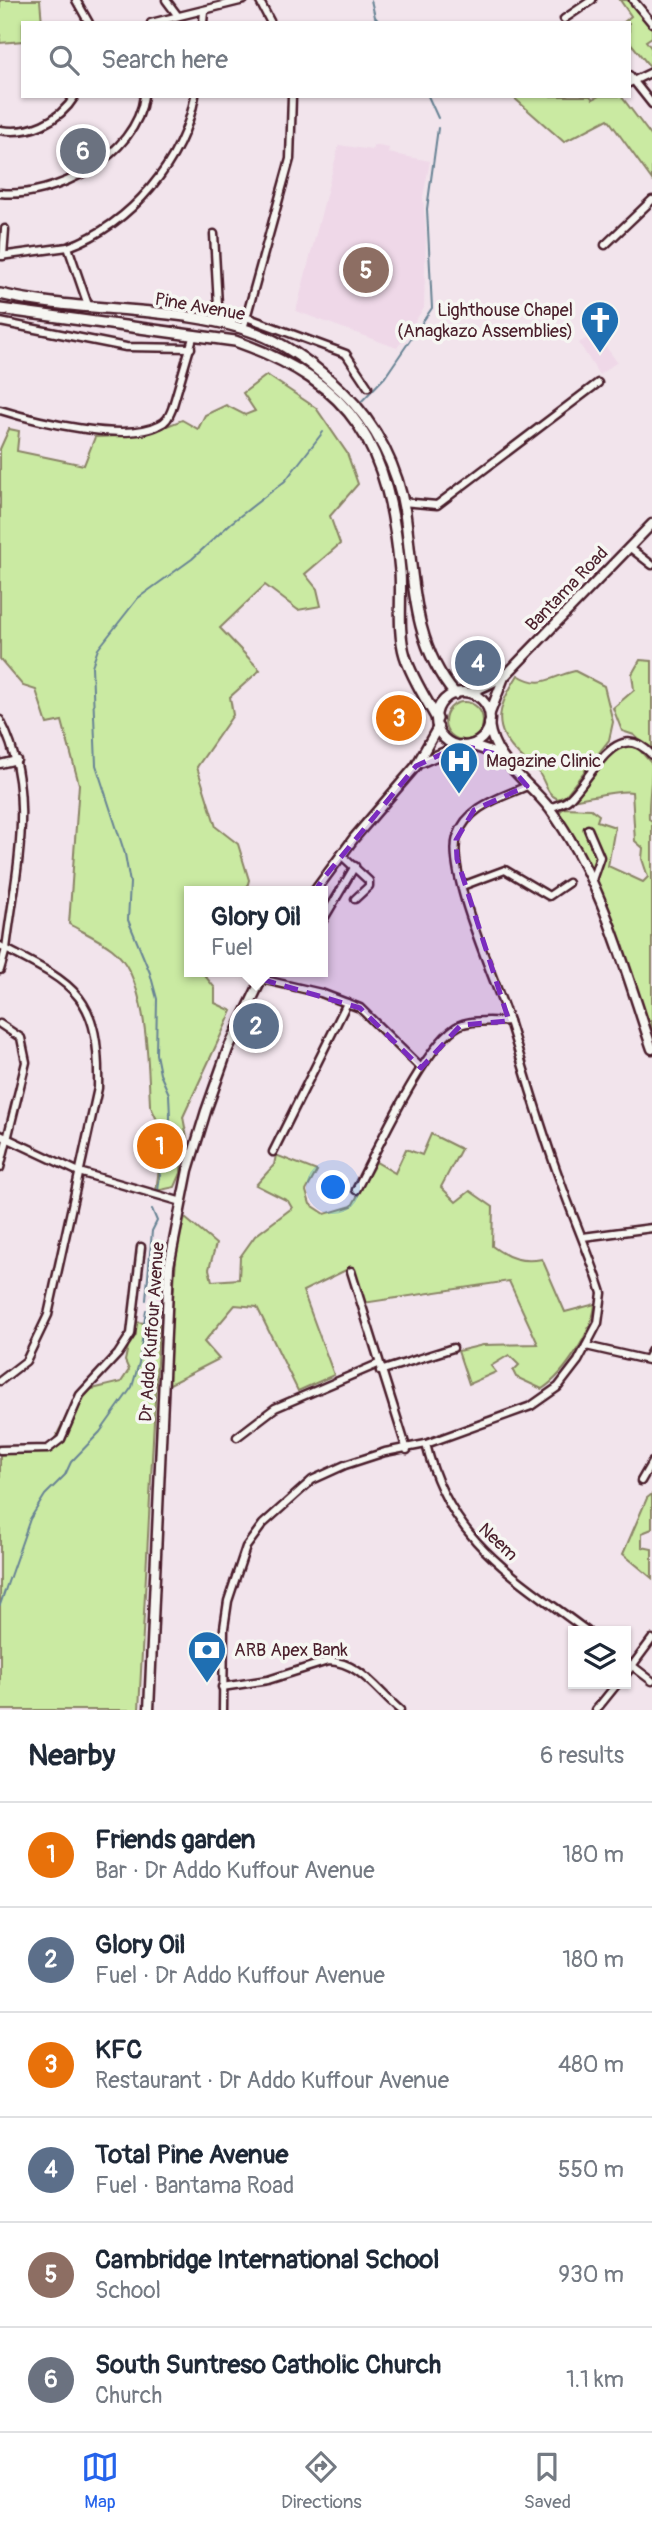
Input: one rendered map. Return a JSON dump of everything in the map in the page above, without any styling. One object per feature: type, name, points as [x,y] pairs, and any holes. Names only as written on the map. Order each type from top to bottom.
[{"type":"main road","name":"Pine Avenue","points":[[0,294],[231,325],[297,355],[354,402],[380,440],[402,502],[420,627],[438,671],[454,694]]},
{"type":"main road","points":[[0,309],[234,341],[267,353],[301,371],[334,396],[359,424],[388,486],[393,505],[405,656],[448,741],[500,755]]},
{"type":"main road","name":"Bantama Road","points":[[504,677],[652,523]]},
{"type":"main road","points":[[416,766],[484,736],[504,677]]},
{"type":"main road","points":[[319,886],[341,855],[416,766],[437,723],[443,702],[454,694],[470,693],[504,677]]},
{"type":"main road","points":[[470,693],[485,704],[493,742],[500,755],[549,808],[592,880],[652,1049]]},
{"type":"main road","name":"Dr Addo Kuffour Avenue","points":[[149,1710],[169,1266],[182,1202],[206,1111],[228,1049],[262,977]]},
{"type":"street","points":[[76,0],[88,21]]},
{"type":"street","points":[[166,0],[178,16]]},
{"type":"street","points":[[159,21],[244,0]]},
{"type":"street","points":[[259,0],[270,21]]},
{"type":"street","points":[[633,0],[652,23]]},
{"type":"street","points":[[564,19],[588,1]]},
{"type":"street","points":[[203,21],[204,11]]},
{"type":"street","points":[[652,72],[632,83],[652,104]]},
{"type":"street","points":[[0,130],[23,132],[44,125],[68,108],[74,98]]},
{"type":"street","points":[[0,193],[29,192],[85,174],[110,154],[128,131],[143,98]]},
{"type":"street","points":[[5,229],[1,256],[68,247],[84,241],[132,209],[158,178],[177,147],[194,98]]},
{"type":"street","points":[[243,329],[290,159],[292,98]]},
{"type":"street","points":[[605,245],[652,200]]},
{"type":"street","points":[[214,234],[218,305],[231,325]]},
{"type":"street","points":[[68,247],[89,308]]},
{"type":"street","points":[[246,317],[346,354],[368,387]]},
{"type":"street","points":[[0,322],[126,347],[191,348]]},
{"type":"street","points":[[0,410],[42,424],[90,430],[145,430],[158,426],[167,420],[172,409],[194,334]]},
{"type":"street","points":[[402,502],[437,505],[598,383]]},
{"type":"street","points":[[629,547],[652,565]]},
{"type":"street","points":[[0,720],[17,760],[23,793],[0,970]]},
{"type":"street","points":[[549,808],[568,801],[614,747],[625,741],[636,741],[652,755]]},
{"type":"street","points":[[0,764],[17,760]]},
{"type":"street","points":[[223,1710],[228,1601],[246,1547],[263,1524],[312,1480],[345,1465],[385,1452],[407,1450],[426,1444],[531,1406],[558,1387],[598,1323],[602,1293],[560,1182],[509,1021],[462,886],[456,840],[464,821],[474,810],[527,786]]},
{"type":"street","points":[[588,829],[600,858],[592,880]]},
{"type":"street","points":[[341,855],[369,881],[369,886],[355,899]]},
{"type":"street","points":[[328,913],[355,866]]},
{"type":"street","points":[[462,886],[505,870],[549,896],[568,883]]},
{"type":"street","points":[[0,1381],[26,1361],[48,1315],[98,1088],[95,1027],[83,1001],[57,976],[3,947]]},
{"type":"street","points":[[269,977],[360,1008],[421,1068]]},
{"type":"street","points":[[273,1152],[346,1003]]},
{"type":"street","points":[[356,1190],[421,1068],[450,1033],[461,1025],[509,1021]]},
{"type":"street","points":[[0,1024],[21,1038],[26,1062],[4,1136],[0,1168]]},
{"type":"street","points":[[4,1136],[79,1172],[182,1202]]},
{"type":"street","points":[[583,1237],[652,1228]]},
{"type":"street","points":[[0,1450],[48,1449],[61,1440],[80,1395],[118,1354],[131,1334],[141,1247]]},
{"type":"street","points":[[351,1271],[379,1368],[407,1450]]},
{"type":"street","points":[[586,1346],[649,1360],[652,1350]]},
{"type":"street","points":[[237,1437],[275,1408],[379,1368],[453,1348]]},
{"type":"street","name":"Neem","points":[[426,1444],[443,1496],[460,1524],[487,1555],[580,1626]]},
{"type":"street","points":[[640,1481],[652,1462]]},
{"type":"street","points":[[652,1639],[632,1666],[652,1681]]},
{"type":"street","points":[[222,1687],[268,1680],[328,1661],[337,1661],[364,1674],[400,1710]]},
{"type":"street","points":[[596,1710],[613,1689]]},
{"type":"highlighted area","points":[[461,745],[500,755],[527,786],[474,810],[456,840],[457,859],[509,1021],[461,1025],[421,1068],[360,1008],[261,979],[322,880],[416,766]]},
{"type":"shaded area","points":[[339,145],[372,150],[374,145],[389,148],[388,153],[430,161],[423,197],[426,233],[424,308],[397,348],[296,311]]},
{"type":"shaded area","points":[[596,333],[617,362],[599,375],[579,343]]},
{"type":"green space","points":[[0,0],[40,0],[42,21],[21,21],[21,41],[0,43]]},
{"type":"green space","points":[[620,0],[632,0],[652,29],[652,37],[646,41],[652,49],[650,67],[631,43],[631,21],[625,21],[631,16]]},
{"type":"green space","points":[[514,98],[623,98],[652,137],[652,180],[608,119],[564,142]]},
{"type":"green space","points":[[267,375],[316,408],[347,453],[358,484],[330,516],[340,544],[305,574],[317,589],[321,606],[298,610],[265,585],[220,628],[260,670],[230,697],[233,715],[197,767],[216,827],[238,844],[249,880],[247,886],[184,886],[184,977],[206,977],[215,988],[215,1003],[232,1011],[183,1117],[187,1138],[182,1149],[181,1173],[175,1187],[156,1191],[163,1139],[155,1134],[157,1120],[150,1105],[144,1021],[133,979],[124,962],[112,949],[69,924],[79,784],[62,721],[47,724],[36,690],[23,686],[0,659],[0,449],[9,429],[19,431],[17,451],[84,465],[95,437],[144,435],[182,420],[198,429],[205,415],[226,405],[245,415],[255,411],[243,393]]},
{"type":"green space","points":[[640,660],[652,661],[652,752],[634,735],[622,731],[613,708],[634,690],[632,674]]},
{"type":"green space","points":[[575,671],[604,686],[613,722],[609,740],[565,796],[558,799],[549,791],[539,773],[509,744],[503,734],[500,715],[506,696],[518,675],[540,682]]},
{"type":"green space","points":[[464,702],[478,707],[483,721],[478,735],[464,740],[450,735],[445,721],[450,707]]},
{"type":"green space","points":[[623,745],[637,747],[652,764],[649,819],[652,821],[652,1031],[592,871],[557,814],[564,808],[591,809],[599,815],[597,821],[615,827],[608,866],[643,882],[648,877],[642,859],[643,848],[635,841],[632,792],[571,800],[615,748]]},
{"type":"green space","points":[[431,1134],[461,1149],[441,1187],[456,1202],[470,1191],[493,1207],[492,1246],[516,1258],[542,1259],[565,1312],[595,1304],[583,1339],[568,1363],[551,1382],[542,1389],[516,1377],[513,1371],[519,1365],[509,1355],[491,1366],[496,1372],[469,1384],[458,1351],[483,1345],[538,1344],[509,1281],[357,1304],[348,1269],[303,1291],[334,1375],[298,1391],[257,1307],[235,1305],[204,1342],[219,1359],[166,1386],[177,1246],[185,1218],[216,1244],[209,1269],[212,1281],[239,1279],[240,1257],[255,1236],[292,1208],[288,1201],[256,1185],[274,1165],[276,1155],[317,1171],[306,1191],[310,1204],[325,1214],[352,1206],[376,1162],[395,1173],[406,1149],[422,1155]]},
{"type":"green space","points":[[133,1322],[159,1324],[139,1710],[0,1710],[0,1455],[50,1448],[71,1407],[88,1390],[121,1382],[129,1370],[125,1361]]},
{"type":"green space","points":[[652,1494],[652,1529],[642,1533],[642,1547],[652,1549],[652,1578],[623,1554],[647,1498]]},
{"type":"waterway","points":[[371,0],[378,21]]},
{"type":"waterway","points":[[429,98],[438,118]]},
{"type":"waterway","points":[[358,405],[385,377],[432,308],[427,209],[438,128]]},
{"type":"waterway","points":[[158,1191],[161,1167],[171,1140],[169,1094],[160,1074],[156,1054],[157,999],[150,973],[128,920],[130,883],[125,854],[96,765],[92,666],[98,649],[138,598],[192,559],[231,523],[285,481],[323,432]]},
{"type":"waterway","points":[[146,1300],[152,1231],[157,1221],[152,1209]]},
{"type":"waterway","points":[[0,1605],[30,1519],[45,1495],[65,1475],[71,1462],[100,1432],[132,1387],[139,1363],[146,1310]]},
{"type":"place","name":"South Suntreso Catholic Church","points":[[83,151]]},
{"type":"place","name":"Cambridge International School","points":[[366,270]]},
{"type":"place","name":"Lighthouse Chapel (Anagkazo Assemblies)","points":[[600,354]]},
{"type":"place","name":"Total Pine Avenue","points":[[478,663]]},
{"type":"place","name":"KFC","points":[[399,718]]},
{"type":"place","name":"Magazine Clinic","points":[[459,795]]},
{"type":"place","name":"Glory Oil","points":[[256,1026]]},
{"type":"place","name":"Friends garden","points":[[160,1146]]},
{"type":"place","name":"ARB Apex Bank","points":[[207,1684]]}]
